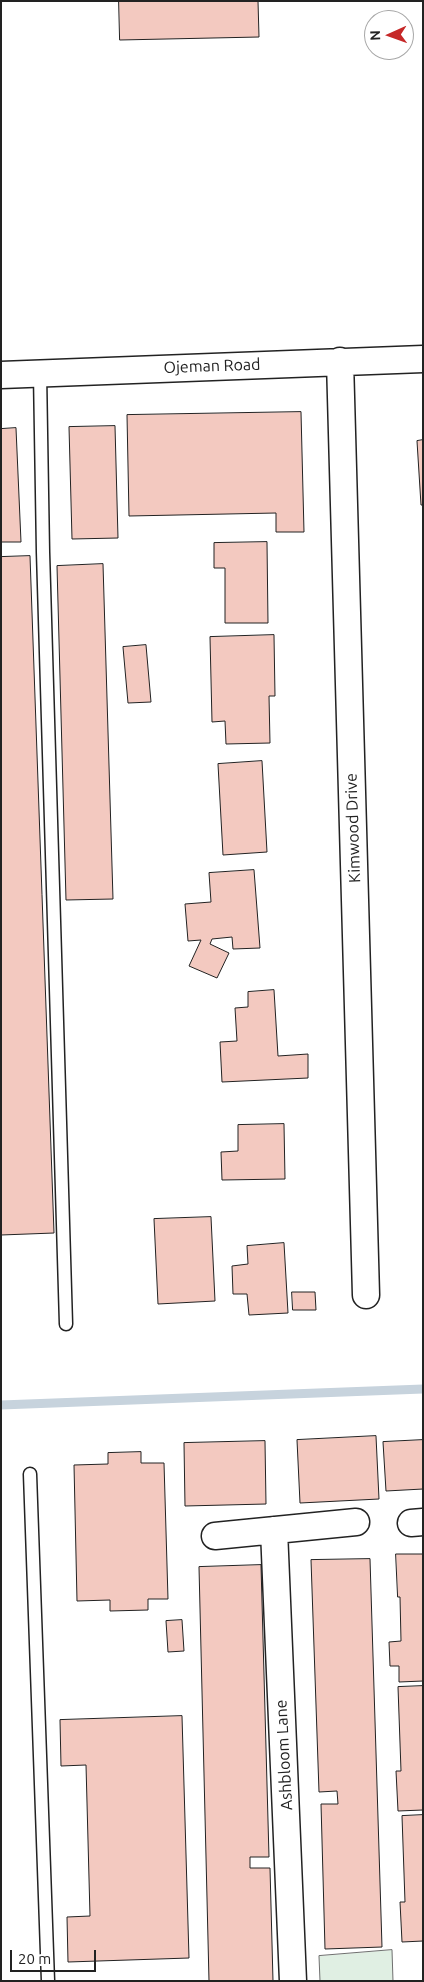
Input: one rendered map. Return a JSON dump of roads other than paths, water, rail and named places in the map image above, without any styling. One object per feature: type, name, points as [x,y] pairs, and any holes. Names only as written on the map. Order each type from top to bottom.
[{"type":"street","name":"Ojeman Road","points":[[1,375],[340,360],[423,359]]},
{"type":"street","name":"Kimwood Drive","points":[[340,360],[366,1295]]},
{"type":"street","points":[[215,1536],[356,1522]]},
{"type":"street","name":"Ashbloom Lane","points":[[274,1530],[294,1981]]},
{"type":"lane","points":[[40,373],[66,1324]]},
{"type":"lane","points":[[30,1474],[48,1981]]},
{"type":"waterway","points":[[1,1405],[423,1389]]}]
